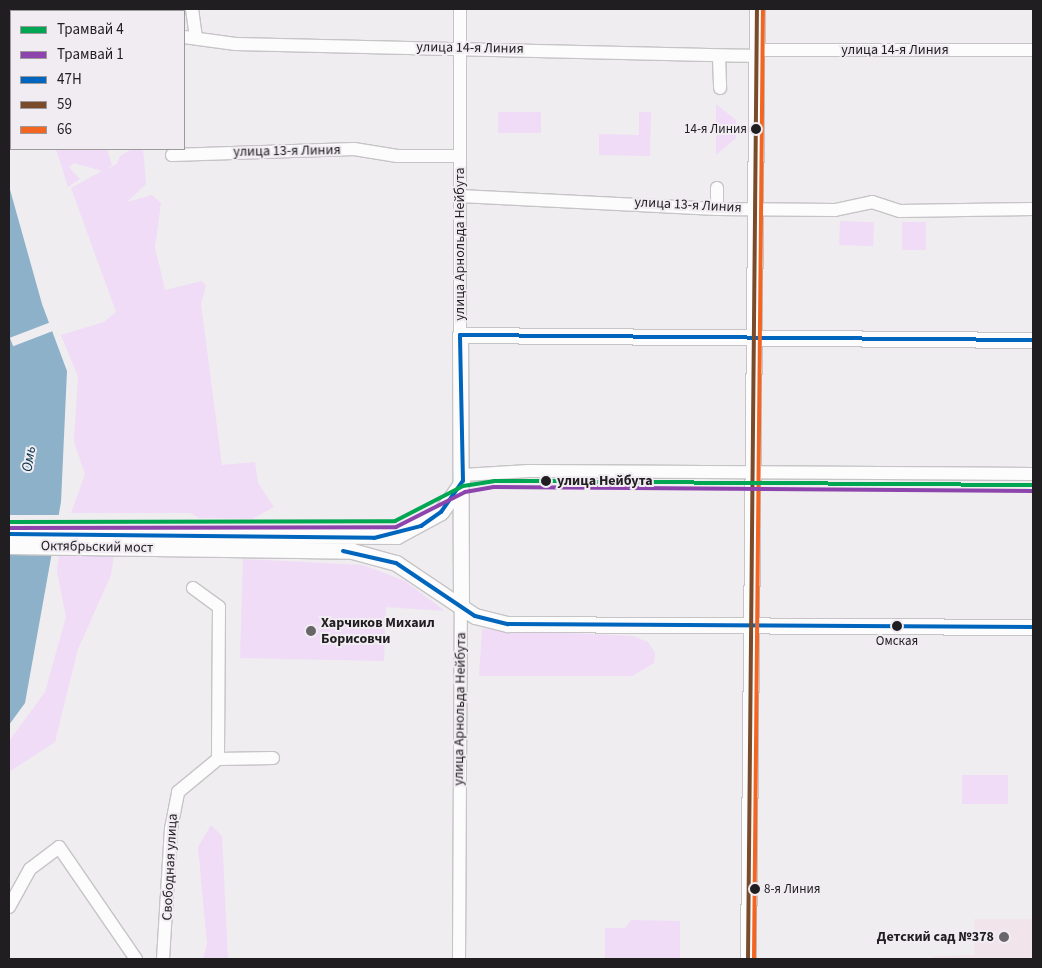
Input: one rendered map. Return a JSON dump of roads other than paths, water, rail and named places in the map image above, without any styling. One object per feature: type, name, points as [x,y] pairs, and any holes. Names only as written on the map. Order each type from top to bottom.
[{"type":"main road","points":[[748,959],[756,337],[757,9]]},
{"type":"main road","points":[[460,335],[1033,340]]},
{"type":"main road","name":"улица Арнольда Нейбута","points":[[460,335],[463,478],[461,607]]},
{"type":"main road","points":[[186,542],[397,536],[441,512],[463,478]]},
{"type":"main road","name":"Октябрьский мост","points":[[9,534],[186,542]]},
{"type":"main road","points":[[186,542],[352,552],[396,563],[461,607],[490,622],[508,624],[1033,627]]},
{"type":"main road","name":"Октябрьский мост","points":[[9,546],[186,542]]},
{"type":"street","points":[[190,37],[192,9]]},
{"type":"street","name":"улица Арнольда Нейбута","points":[[460,9],[460,335]]},
{"type":"street","name":"улица 14-я Линия","points":[[190,37],[236,44],[460,48],[719,56],[757,53],[1033,50]]},
{"type":"street","points":[[719,56],[720,88]]},
{"type":"street","name":"улица 13-я Линия","points":[[172,154],[354,149],[397,156],[460,156]]},
{"type":"street","points":[[717,188],[717,209]]},
{"type":"street","name":"улица 13-я Линия","points":[[460,196],[717,209],[835,210],[872,202],[900,211],[1033,210]]},
{"type":"street","points":[[463,478],[528,471],[754,475],[1033,474]]},
{"type":"street","points":[[192,588],[219,607],[218,759],[273,758]]},
{"type":"street","name":"улица Арнольда Нейбута","points":[[459,959],[461,607]]},
{"type":"street","name":"Свободная улица","points":[[163,959],[175,798],[186,783],[218,759]]},
{"type":"street","points":[[9,906],[30,869],[59,847],[136,959]]},
{"type":"water","name":"Омь","points":[[9,186],[42,304],[67,371],[61,502],[25,703],[9,725]]},
{"type":"tram line","name":"4","points":[[9,522],[395,521],[463,486],[494,481],[1033,485]]},
{"type":"tram line","name":"1","points":[[9,528],[396,527],[465,492],[494,487],[1033,491]]},
{"type":"place","name":"14-я Линия","points":[[756,129]]},
{"type":"place","name":"улица Нейбута","points":[[546,481]]},
{"type":"place","name":"Омская","points":[[897,626]]},
{"type":"place","name":"Харчиков Михаил Борисовчи","points":[[311,631]]},
{"type":"place","name":"8-я Линия","points":[[755,889]]},
{"type":"place","name":"Детский сад №378","points":[[1004,937]]}]
